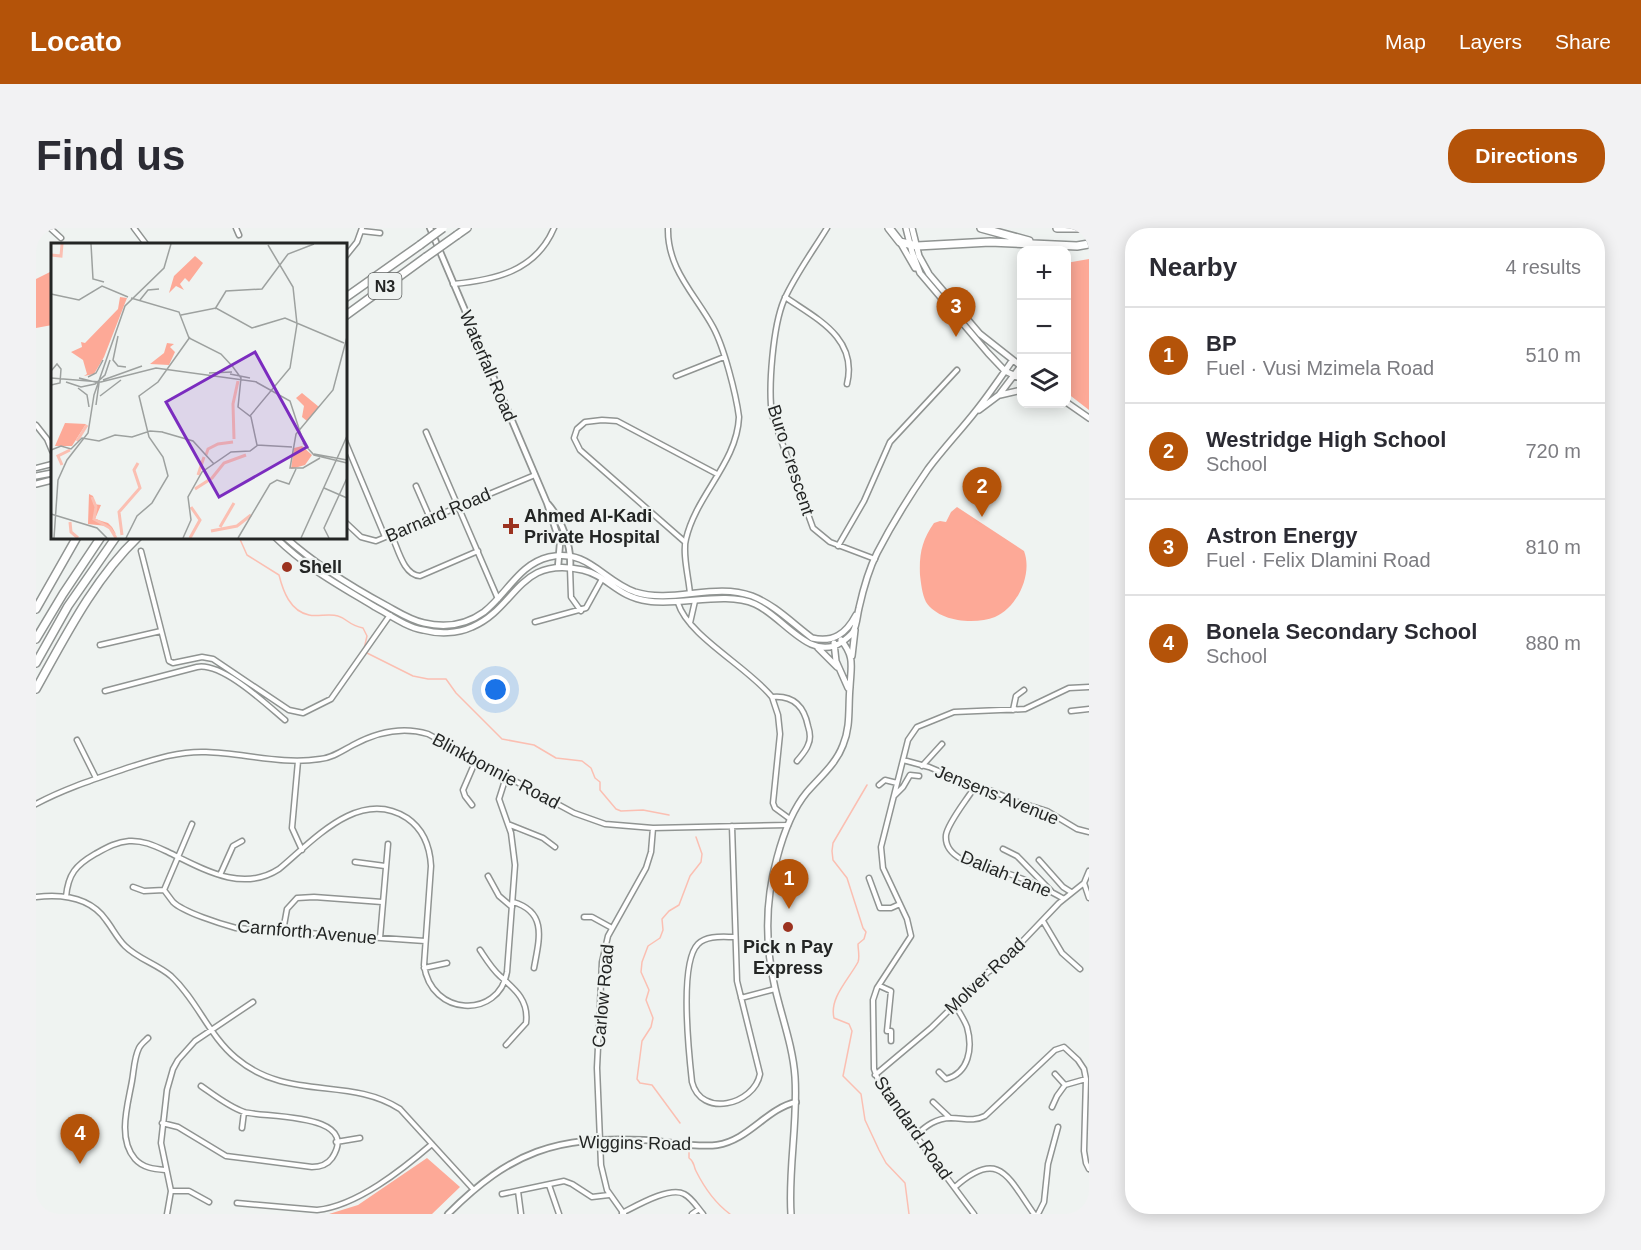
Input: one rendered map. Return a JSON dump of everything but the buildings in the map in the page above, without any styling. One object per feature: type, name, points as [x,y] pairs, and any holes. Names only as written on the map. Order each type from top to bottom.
[{"type":"highway","name":"N3","points":[[346,297],[443,228]]},
{"type":"highway","name":"N3","points":[[346,315],[467,228]]},
{"type":"highway","points":[[889,228],[900,242],[913,246],[990,242],[1089,244]]},
{"type":"highway","points":[[981,228],[1043,244]]},
{"type":"highway","points":[[1057,228],[1084,228]]},
{"type":"highway","points":[[36,609],[76,538]]},
{"type":"highway","points":[[36,639],[100,538]]},
{"type":"highway","points":[[36,663],[68,606],[115,538]]},
{"type":"highway","points":[[36,689],[111,566],[137,538]]},
{"type":"main road","points":[[906,228],[920,273]]},
{"type":"main road","points":[[912,228],[913,246],[929,273],[980,334],[1017,364]]},
{"type":"main road","points":[[900,242],[909,261],[973,337],[1005,370],[1017,377]]},
{"type":"main road","points":[[791,1214],[796,1102],[794,1065],[775,988],[768,942],[769,896],[780,847],[803,798],[839,755],[848,729],[855,628],[875,559],[929,468],[975,412],[1012,361]]},
{"type":"main road","points":[[975,412],[999,395],[1017,372]]},
{"type":"main road","points":[[999,395],[1017,391]]},
{"type":"main road","points":[[1071,405],[1089,418]]},
{"type":"main road","points":[[36,476],[51,472]]},
{"type":"main road","points":[[36,484],[51,480]]},
{"type":"main road","points":[[276,538],[327,580],[424,631],[447,632],[472,627],[490,616],[517,586],[530,577],[558,567],[570,568],[588,572],[629,597],[649,601],[678,603],[731,599],[749,602],[775,615],[818,648],[840,670]]},
{"type":"main road","points":[[286,538],[326,571],[407,617],[425,623],[451,626],[480,615],[531,564],[558,555],[571,555],[587,561],[619,584],[635,592],[667,596],[718,592],[750,596],[780,612],[812,638],[823,640],[836,637],[851,625],[859,608]]},
{"type":"main road","points":[[818,648],[843,642],[855,628]]},
{"type":"main road","points":[[836,637],[843,642],[852,659]]},
{"type":"main road","points":[[836,637],[834,656],[849,693]]},
{"type":"street","points":[[50,228],[61,238]]},
{"type":"street","points":[[134,228],[145,243]]},
{"type":"street","points":[[236,228],[239,235]]},
{"type":"street","name":"Waterfall Road","points":[[430,228],[547,503],[560,543],[558,567]]},
{"type":"street","points":[[453,284],[506,275],[532,259],[546,243],[554,228]]},
{"type":"street","points":[[668,228],[670,252],[676,269],[713,326],[738,408],[738,429],[734,444],[691,522],[685,542],[690,594]]},
{"type":"street","name":"Buro Crescent","points":[[827,228],[785,297],[780,310],[771,376],[772,415],[813,528],[822,537],[838,546],[875,559]]},
{"type":"street","points":[[346,255],[357,242],[362,230],[380,233]]},
{"type":"street","points":[[785,297],[828,327],[837,336],[844,348],[850,368],[847,384]]},
{"type":"street","points":[[676,376],[724,357]]},
{"type":"street","points":[[838,546],[864,501],[890,442],[957,370]]},
{"type":"street","points":[[685,542],[580,450],[574,438],[577,429],[591,420],[617,421],[717,474]]},
{"type":"street","points":[[36,426],[47,439],[51,449]]},
{"type":"street","points":[[426,432],[498,599]]},
{"type":"street","points":[[346,443],[385,537]]},
{"type":"street","points":[[36,468],[51,464]]},
{"type":"street","name":"Barnard Road","points":[[346,523],[361,537],[376,541],[535,475]]},
{"type":"street","points":[[416,486],[430,518]]},
{"type":"street","name":"Waterfall Road","points":[[547,503],[556,517],[571,555],[570,568]]},
{"type":"street","points":[[391,534],[408,571],[415,576],[478,551]]},
{"type":"street","points":[[141,551],[170,662],[202,657],[213,660],[297,713],[303,713],[331,699],[360,661],[390,615]]},
{"type":"street","points":[[570,568],[571,597],[581,611]]},
{"type":"street","points":[[535,622],[581,611],[588,606],[602,579]]},
{"type":"street","points":[[690,623],[695,601]]},
{"type":"street","points":[[678,603],[683,615],[690,623],[761,683],[772,697],[778,715],[780,734],[773,803],[790,823]]},
{"type":"street","points":[[100,645],[161,631]]},
{"type":"street","points":[[105,692],[208,666],[217,669],[236,682],[285,720]]},
{"type":"street","points":[[1024,690],[1016,696],[1013,710],[1033,706],[1069,688],[1089,687]]},
{"type":"street","points":[[772,697],[789,697],[801,706],[804,712],[810,740],[807,748],[797,760]]},
{"type":"street","points":[[1071,711],[1089,709]]},
{"type":"street","name":"Standard Road","points":[[974,1214],[875,1075],[872,1009],[874,996],[911,936],[910,927],[881,858],[881,839],[908,740],[913,730],[954,712],[1013,710]]},
{"type":"street","name":"Blinkbonnie Road","points":[[36,804],[54,794],[96,778],[182,752],[206,752],[298,761],[328,758],[369,737],[405,730],[428,734],[574,813],[594,821],[617,826],[653,828],[790,823]]},
{"type":"street","points":[[77,740],[96,778]]},
{"type":"street","points":[[922,766],[942,744]]},
{"type":"street","points":[[472,805],[463,790],[476,760]]},
{"type":"street","name":"Jensens Avenue","points":[[903,760],[1054,814],[1071,826],[1089,832]]},
{"type":"street","points":[[298,761],[292,828],[302,850]]},
{"type":"street","points":[[894,795],[903,788],[910,775],[919,776]]},
{"type":"street","points":[[66,897],[77,865],[119,843],[139,842],[155,846],[235,880],[246,881],[265,877],[279,869],[340,820],[358,811],[380,808],[393,811],[408,819],[418,829],[426,841],[431,858],[425,941],[426,977],[437,994],[455,1004],[466,1006],[483,1002],[490,998],[506,980],[514,845],[499,799],[506,777]]},
{"type":"street","points":[[879,785],[885,780],[897,783]]},
{"type":"street","name":"Daliah Lane","points":[[977,787],[951,823],[946,834],[948,847],[962,859],[1010,874],[1064,899]]},
{"type":"street","points":[[507,823],[543,838],[555,847]]},
{"type":"street","points":[[133,887],[144,891],[164,890],[192,824]]},
{"type":"street","points":[[732,826],[737,981],[759,1068],[759,1078],[751,1089],[733,1102],[720,1105],[710,1103],[695,1092],[692,1082],[686,1009],[694,951],[701,941],[710,938],[734,937]]},
{"type":"street","name":"Carlow Road","points":[[609,1195],[602,1174],[599,1139],[597,1068],[602,962],[604,946],[612,928],[646,868],[651,852],[653,828]]},
{"type":"street","points":[[220,874],[233,846],[242,841]]},
{"type":"street","points":[[380,938],[388,844]]},
{"type":"street","points":[[1003,849],[1017,856],[1054,893]]},
{"type":"street","points":[[1039,860],[1063,887],[1071,892]]},
{"type":"street","points":[[355,862],[386,866]]},
{"type":"street","points":[[1089,871],[1084,883],[1089,898]]},
{"type":"street","points":[[488,876],[499,896],[512,905],[527,907],[533,913],[537,923],[538,940],[534,968]]},
{"type":"street","points":[[869,878],[880,908],[891,908],[900,904]]},
{"type":"street","name":"Molver Road","points":[[875,1075],[929,1029],[988,972],[1006,961],[1071,892],[1084,883]]},
{"type":"street","name":"Carnforth Avenue","points":[[164,890],[177,905],[220,924],[236,928],[425,941]]},
{"type":"street","points":[[36,897],[52,895],[66,897],[84,902],[102,914],[125,946],[143,960],[171,976],[210,1029],[235,1057],[266,1077],[289,1084],[362,1094],[390,1103],[406,1116],[473,1189]]},
{"type":"street","points":[[283,931],[287,909],[297,898],[382,902]]},
{"type":"street","points":[[584,917],[591,916],[612,928]]},
{"type":"street","points":[[1043,921],[1062,953],[1080,969]]},
{"type":"street","points":[[480,950],[524,1002],[526,1023],[506,1045]]},
{"type":"street","points":[[424,969],[447,963]]},
{"type":"street","points":[[880,986],[891,991],[887,1031],[891,1031],[891,1041]]},
{"type":"street","points":[[741,998],[775,988]]},
{"type":"street","points":[[167,1214],[171,1191],[161,1143],[162,1123],[166,1090],[178,1060],[195,1041],[210,1029],[253,1002]]},
{"type":"street","points":[[939,1072],[945,1078],[952,1077],[963,1069],[968,1061],[968,1030],[955,1005]]},
{"type":"street","points":[[148,1038],[142,1044],[136,1057],[126,1116],[126,1132],[128,1144],[135,1158],[145,1166],[165,1170]]},
{"type":"street","points":[[916,1135],[933,1122],[950,1118],[974,1121],[985,1116],[1061,1047],[1069,1050],[1084,1069],[1086,1079],[1084,1151],[1089,1169]]},
{"type":"street","points":[[1055,1074],[1065,1085]]},
{"type":"street","points":[[1052,1107],[1065,1085],[1086,1079]]},
{"type":"street","points":[[162,1123],[178,1127],[226,1156],[306,1167],[320,1166],[328,1162],[335,1151],[336,1142],[331,1129],[319,1122],[244,1112],[201,1086]]},
{"type":"street","name":"Wiggins Road","points":[[448,1214],[473,1189],[500,1170],[532,1153],[568,1142],[599,1139],[708,1145],[723,1143],[744,1135],[780,1107],[796,1102]]},
{"type":"street","points":[[933,1102],[950,1118]]},
{"type":"street","points":[[242,1128],[244,1112]]},
{"type":"street","points":[[955,1187],[978,1169],[993,1168],[1004,1174],[1036,1214],[1044,1202],[1048,1164],[1058,1127]]},
{"type":"street","points":[[336,1142],[360,1138]]},
{"type":"street","points":[[237,1203],[326,1209],[341,1204],[390,1178],[432,1144]]},
{"type":"street","points":[[502,1194],[568,1182],[592,1197],[609,1195],[623,1213],[673,1191],[686,1195],[703,1214]]},
{"type":"street","points":[[549,1185],[560,1214]]},
{"type":"street","points":[[171,1191],[189,1191],[209,1202]]},
{"type":"street","points":[[518,1191],[521,1214]]},
{"type":"street","points":[[692,1214],[699,1209]]},
{"type":"shaded area","points":[[1089,259],[1089,410],[1071,396],[1071,262]]},
{"type":"shaded area","points":[[51,272],[51,325],[36,328],[36,279]]},
{"type":"shaded area","points":[[957,507],[1024,551],[1025,580],[1010,606],[995,617],[978,621],[948,618],[932,609],[926,602],[920,575],[924,541],[934,523],[946,522],[951,512]]},
{"type":"shaded area","points":[[427,1158],[460,1187],[432,1214],[329,1214],[358,1205]]},
{"type":"waterway","points":[[239,538],[247,555],[279,575],[285,594],[292,605],[302,613],[316,616],[338,616],[363,628],[367,636],[364,649]]},
{"type":"waterway","points":[[365,652],[413,676],[446,679],[456,693],[502,739],[534,745],[556,758],[582,761],[591,768],[595,778],[600,782],[600,790],[616,809],[621,811],[643,810],[669,815]]},
{"type":"waterway","points":[[867,785],[833,843],[833,860],[847,878],[866,932],[864,939],[858,944],[858,962],[837,996],[833,1011],[834,1018],[849,1024],[852,1031],[843,1076],[861,1094],[865,1120],[879,1150],[886,1163],[905,1183],[909,1214]]},
{"type":"waterway","points":[[680,1123],[652,1085],[640,1083],[637,1079],[642,1041],[651,1027],[653,1018],[646,1000],[649,990],[641,972],[648,946],[660,938],[663,930],[662,919],[679,905],[690,876],[701,862],[702,854],[696,837]]},
{"type":"waterway","points":[[689,1151],[689,1158],[706,1189],[730,1214]]},
{"type":"place","name":"Astron Energy","points":[[956,337]]},
{"type":"place","name":"Westridge High School","points":[[982,517]]},
{"type":"place","name":"Ahmed Al-Kadi Private Hospital","points":[[511,526]]},
{"type":"place","name":"Shell","points":[[287,567]]},
{"type":"place","name":"BP","points":[[789,909]]},
{"type":"place","name":"Pick n Pay Express","points":[[788,927]]},
{"type":"place","name":"Bonela Secondary School","points":[[80,1164]]}]
